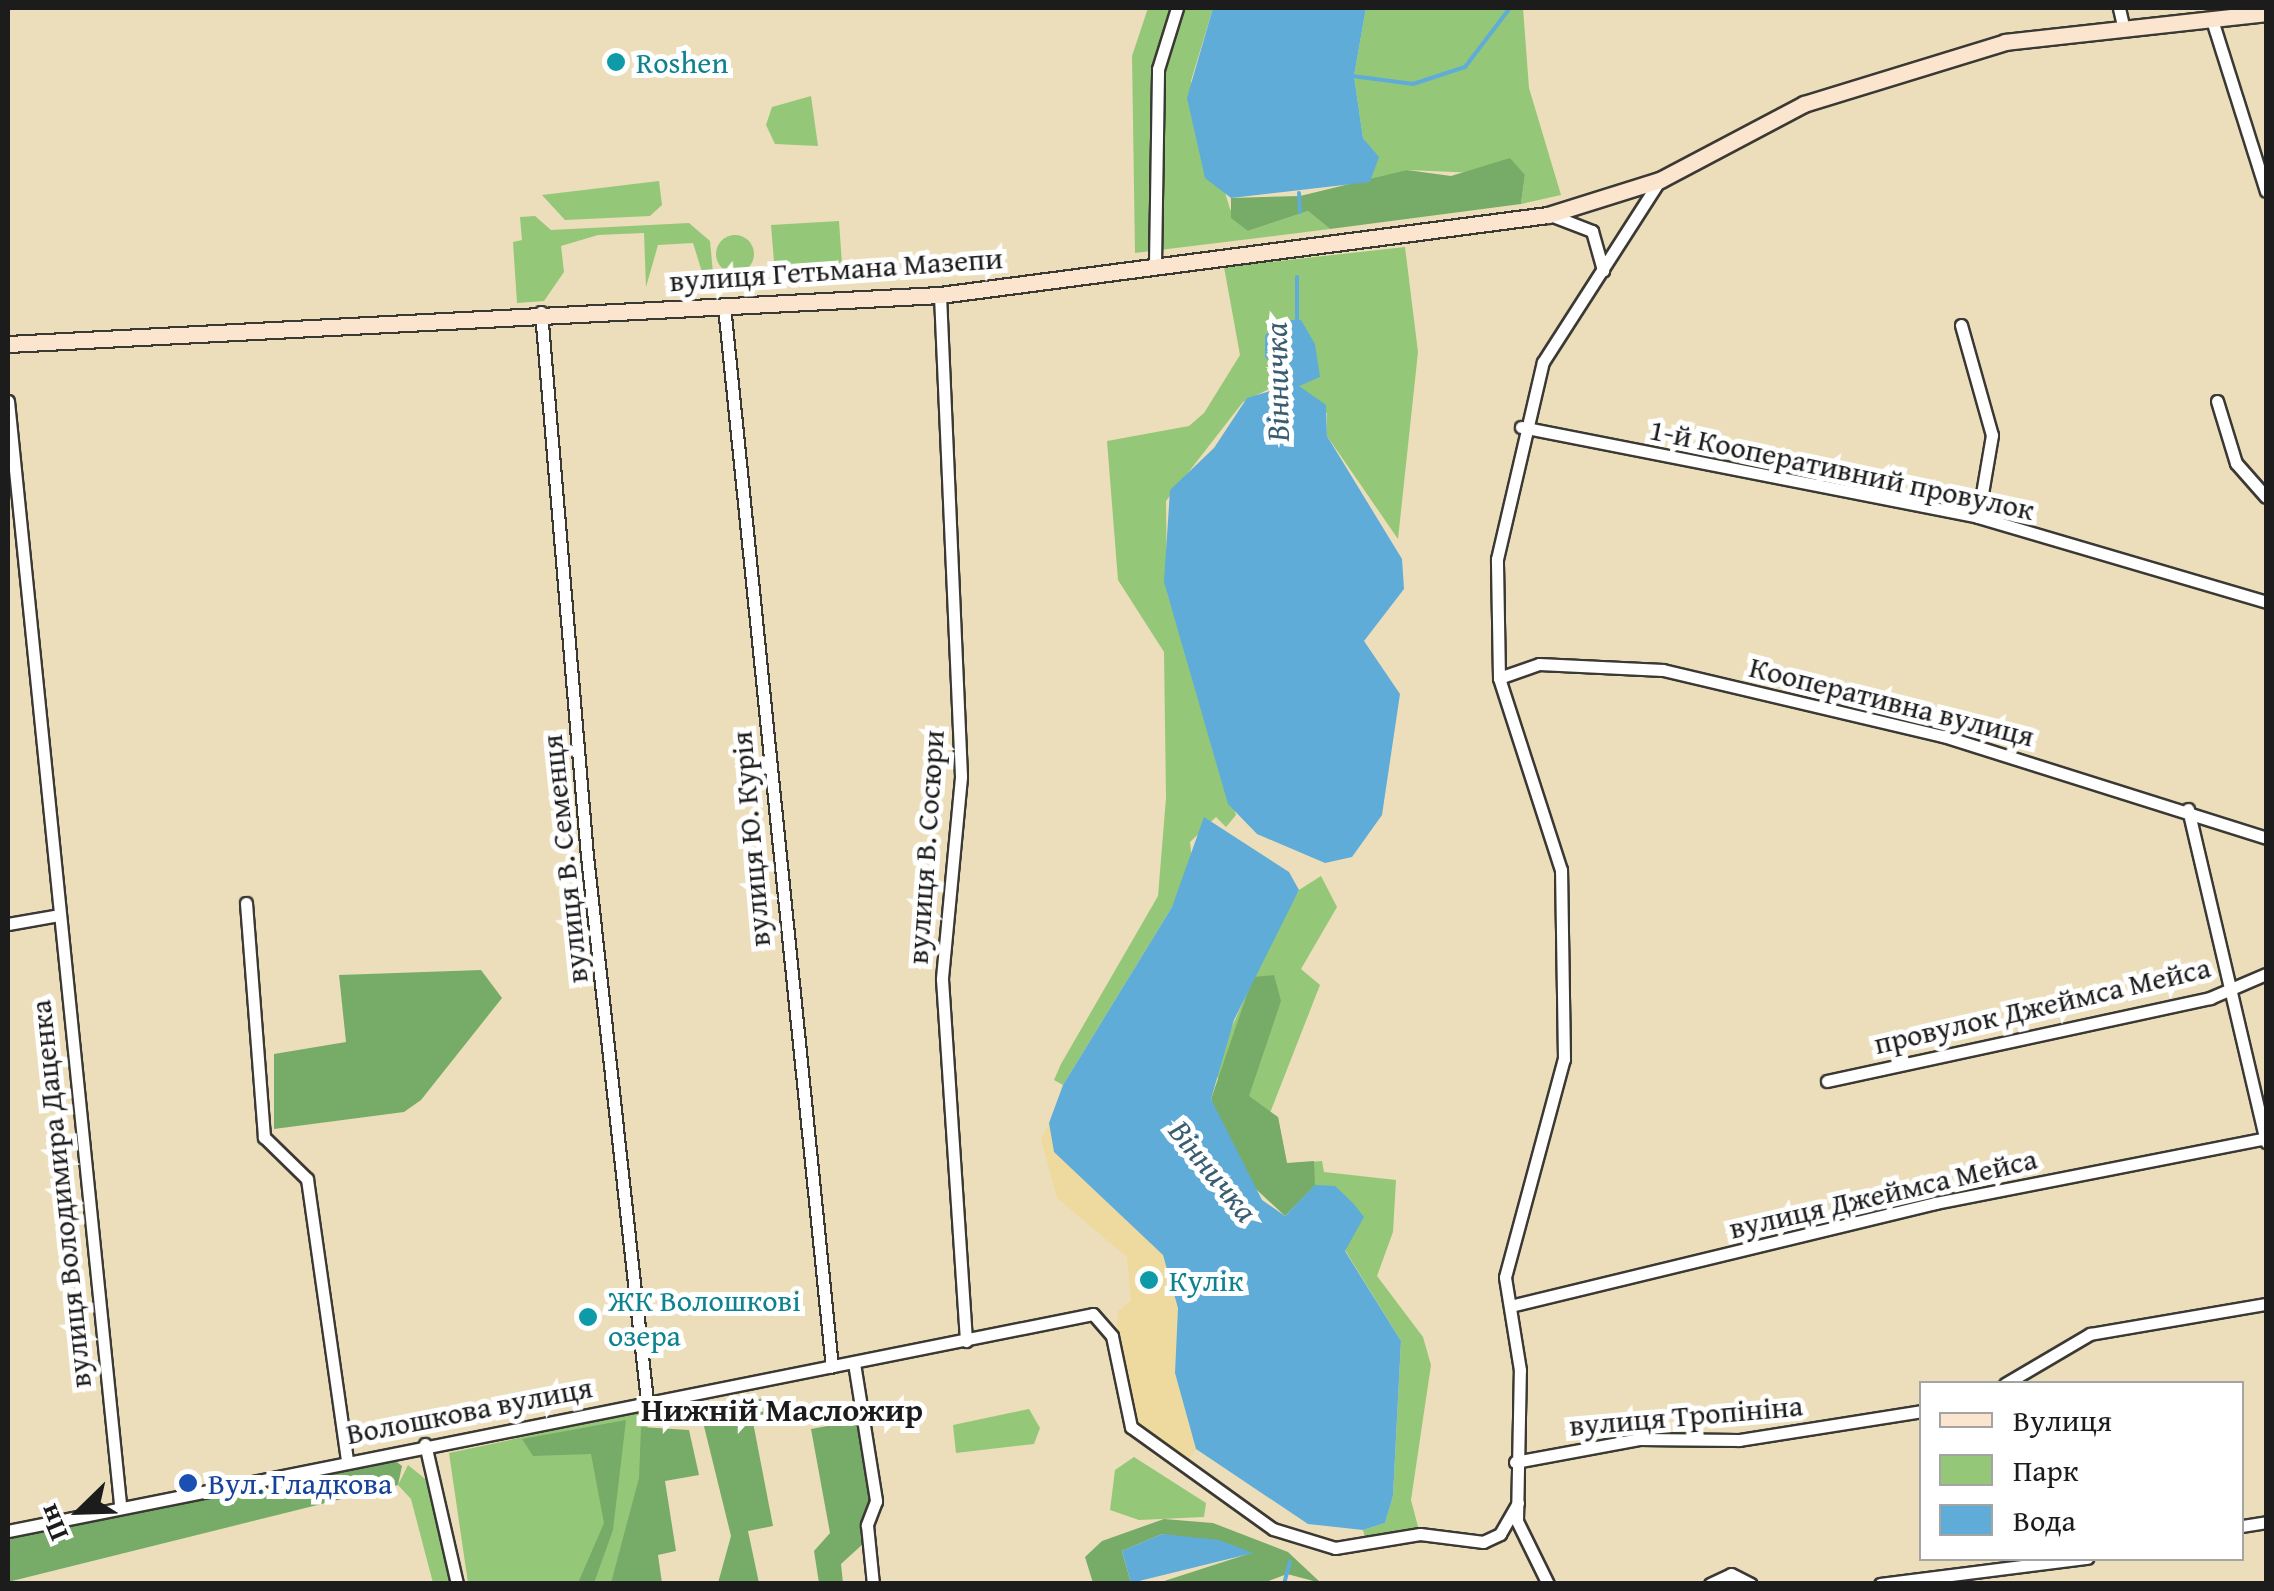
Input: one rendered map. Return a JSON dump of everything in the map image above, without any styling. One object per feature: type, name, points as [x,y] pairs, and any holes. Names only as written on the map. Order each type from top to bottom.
[{"type":"street","points":[[1154,264],[1158,69],[1177,8]]},
{"type":"street","points":[[2120,8],[2123,26]]},
{"type":"street","name":"вулиця Гетьмана Мазепи","points":[[8,344],[541,312],[940,295],[1548,215],[1660,180],[1804,104],[2005,42],[2266,13]]},
{"type":"street","points":[[2212,20],[2266,191]]},
{"type":"street","points":[[1548,1584],[1522,1548],[1515,1462],[1514,1305],[1507,1256],[1564,1059],[1561,870],[1499,678],[1497,559],[1521,427],[1542,362],[1660,180]]},
{"type":"street","points":[[1548,215],[1592,231],[1604,270]]},
{"type":"street","name":"вулиця В. Сосюри","points":[[940,295],[961,777],[942,978],[966,1341]]},
{"type":"street","name":"вулиця Ю. Курія","points":[[724,306],[832,1367]]},
{"type":"street","name":"вулиця В. Семенця","points":[[541,312],[647,1401]]},
{"type":"street","points":[[1961,325],[1992,434],[1978,517]]},
{"type":"street","name":"вулиця Володимира Даценка","points":[[8,400],[54,916],[120,1504]]},
{"type":"street","points":[[2217,401],[2236,463],[2266,497]]},
{"type":"street","name":"1-й Кооперативний провулок","points":[[1521,427],[1978,517],[2266,602]]},
{"type":"street","name":"Кооперативна вулиця","points":[[1499,678],[1539,664],[1664,670],[1944,736],[2188,809],[2266,838]]},
{"type":"street","name":"вулиця Джеймса Мейса","points":[[1514,1305],[1935,1203],[2266,1141],[2188,809]]},
{"type":"street","points":[[246,903],[264,1137],[307,1179],[347,1460]]},
{"type":"street","points":[[8,924],[54,916]]},
{"type":"street","name":"провулок Джеймса Мейса","points":[[1827,1081],[2227,988],[2266,974]]},
{"type":"street","points":[[2010,1381],[2090,1334],[2266,1304]]},
{"type":"street","name":"Волошкова вулиця","points":[[8,1531],[120,1504],[1093,1314],[1112,1336],[1118,1391],[1148,1448],[1302,1540],[1358,1547],[1420,1534],[1483,1542],[1500,1534],[1518,1503]]},
{"type":"street","points":[[854,1363],[876,1501],[867,1525],[873,1584]]},
{"type":"street","name":"вулиця Тропініна","points":[[1515,1462],[1639,1438],[1740,1440],[1919,1412]]},
{"type":"street","points":[[425,1444],[458,1584]]},
{"type":"street","points":[[1880,1584],[2063,1561]]},
{"type":"street","points":[[1710,1584],[1731,1574],[1751,1584]]},
{"type":"green space","points":[[1148,8],[1213,8],[1191,81],[1230,209],[1248,231],[1308,211],[1330,229],[1135,253],[1132,56]]},
{"type":"green space","points":[[1366,8],[1523,8],[1529,88],[1561,195],[1521,204],[1525,175],[1407,170],[1370,182],[1378,157],[1363,138],[1354,76]]},
{"type":"green space","points":[[811,96],[818,146],[775,144],[766,125],[772,107]]},
{"type":"green space","points":[[1510,158],[1525,175],[1521,204],[1330,229],[1308,211],[1248,231],[1231,218],[1231,198],[1300,196],[1407,170],[1451,176]]},
{"type":"green space","points":[[659,181],[662,205],[650,216],[565,220],[542,195]]},
{"type":"green space","points":[[535,216],[551,230],[689,223],[710,241],[713,273],[702,272],[693,243],[658,245],[646,287],[644,233],[598,235],[561,246],[564,272],[544,301],[517,303],[513,242],[522,240],[520,217]]},
{"type":"green space","points":[[839,221],[843,279],[776,286],[771,225]]},
{"type":"green space","points":[[735,235],[748,241],[754,254],[748,267],[735,273],[722,267],[716,254],[722,241]]},
{"type":"green space","points":[[1405,247],[1418,352],[1398,539],[1327,436],[1327,413],[1269,389],[1243,402],[1166,501],[1167,592],[1236,815],[1226,827],[1216,817],[1190,842],[1192,860],[1172,907],[1063,1085],[1054,1080],[1061,1064],[1158,896],[1166,798],[1164,652],[1118,580],[1107,441],[1189,426],[1204,413],[1240,355],[1224,267]]},
{"type":"green space","points":[[1321,876],[1337,907],[1301,969],[1320,985],[1268,1118],[1278,1117],[1287,1164],[1322,1161],[1324,1172],[1396,1180],[1393,1232],[1377,1276],[1423,1337],[1431,1365],[1411,1500],[1420,1534],[1367,1545],[1363,1530],[1385,1523],[1393,1496],[1401,1341],[1345,1250],[1298,1210],[1213,1070],[1272,936],[1299,890]]},
{"type":"green space","points":[[481,970],[502,998],[421,1100],[404,1112],[274,1129],[274,1054],[346,1042],[339,975]]},
{"type":"green space","points":[[1274,975],[1281,1001],[1249,1096],[1278,1117],[1287,1163],[1314,1161],[1315,1185],[1285,1216],[1242,1176],[1211,1099],[1253,977]]},
{"type":"green space","points":[[769,1397],[773,1412],[752,1417],[773,1526],[748,1531],[759,1583],[718,1583],[731,1536],[700,1410]]},
{"type":"green space","points":[[1029,1409],[1040,1428],[1034,1444],[956,1453],[953,1425]]},
{"type":"green space","points":[[645,1411],[657,1487],[636,1583],[468,1583],[449,1453]]},
{"type":"green space","points":[[626,1420],[613,1530],[594,1583],[578,1583],[604,1523],[591,1454],[533,1456],[522,1439]]},
{"type":"green space","points":[[859,1420],[871,1500],[864,1543],[841,1564],[843,1583],[819,1583],[814,1551],[830,1533],[811,1429]]},
{"type":"green space","points":[[641,1427],[689,1430],[699,1475],[665,1481],[676,1551],[658,1555],[662,1583],[611,1583],[639,1478]]},
{"type":"green space","points":[[385,1453],[402,1466],[398,1485],[8,1582],[8,1531]]},
{"type":"green space","points":[[1134,1457],[1206,1503],[1204,1517],[1139,1520],[1110,1510],[1115,1470]]},
{"type":"green space","points":[[408,1465],[429,1482],[455,1583],[433,1583],[411,1499],[398,1485]]},
{"type":"green space","points":[[1164,1519],[1213,1523],[1288,1552],[1321,1583],[1287,1574],[1263,1583],[1158,1583],[1251,1553],[1162,1534],[1122,1551],[1131,1583],[1093,1583],[1085,1557],[1102,1541]]},
{"type":"sand","name":"Кулік","points":[[1049,1123],[1054,1152],[1163,1255],[1178,1308],[1175,1373],[1196,1449],[1189,1459],[1136,1425],[1116,1334],[1118,1311],[1131,1301],[1127,1257],[1057,1198],[1041,1139]]},
{"type":"water","points":[[1213,8],[1366,8],[1354,76],[1363,138],[1379,157],[1370,182],[1231,198],[1205,178],[1187,98]]},
{"type":"water","points":[[1278,320],[1301,320],[1315,344],[1320,377],[1299,386],[1326,405],[1327,436],[1402,559],[1404,589],[1364,641],[1400,694],[1382,815],[1352,857],[1325,863],[1257,834],[1228,804],[1164,582],[1170,490],[1214,448],[1247,398],[1291,385],[1265,357],[1265,336]]},
{"type":"water","points":[[1204,817],[1289,872],[1299,890],[1234,1020],[1211,1099],[1262,1200],[1285,1216],[1315,1185],[1335,1186],[1364,1217],[1345,1251],[1401,1341],[1393,1496],[1385,1523],[1363,1530],[1308,1524],[1196,1449],[1175,1373],[1178,1308],[1163,1255],[1054,1152],[1049,1123],[1063,1085],[1172,907]]},
{"type":"water","points":[[1162,1534],[1219,1540],[1253,1553],[1131,1583],[1122,1551]]},
{"type":"waterway","points":[[1352,76],[1413,84],[1465,67],[1510,8]]},
{"type":"waterway","points":[[1299,193],[1300,212]]},
{"type":"waterway","name":"Вінничка","points":[[1297,277],[1297,322]]},
{"type":"waterway","name":"Вінничка","points":[[1284,1584],[1290,1562]]},
{"type":"place","name":"Roshen","points":[[616,62]]},
{"type":"place","name":"Кулік","points":[[1149,1280]]},
{"type":"place","name":"ЖК Волошкові озера","points":[[588,1317]]},
{"type":"place","name":"Вул. Гладкова","points":[[188,1483]]},
{"type":"district","name":"Нижній Масложир","points":[[782,1410]]}]
